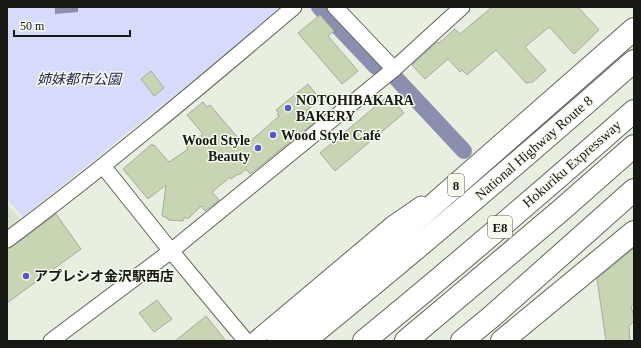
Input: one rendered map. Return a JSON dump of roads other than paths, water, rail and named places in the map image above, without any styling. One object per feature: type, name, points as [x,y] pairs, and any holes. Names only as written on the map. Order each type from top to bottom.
[{"type":"highway","name":"8","points":[[278,341],[634,29]]},
{"type":"highway","name":"National Highway Route 8","points":[[304,341],[377,282],[520,161],[634,61]]},
{"type":"highway","name":"Hokuriku Expressway","points":[[364,341],[548,186],[634,110]]},
{"type":"highway","name":"Hokuriku Expressway","points":[[406,341],[559,212],[634,146]]},
{"type":"highway","points":[[462,341],[634,190]]},
{"type":"highway","points":[[502,341],[634,232]]},
{"type":"street","points":[[7,240],[54,205],[188,97],[294,7]]},
{"type":"street","points":[[334,7],[394,69]]},
{"type":"street","points":[[52,341],[171,251],[394,69],[462,7]]},
{"type":"street","points":[[103,166],[246,341]]},
{"type":"street","points":[[253,341],[392,224],[474,168]]},
{"type":"waterway","points":[[319,7],[376,67]]},
{"type":"waterway","points":[[394,76],[464,151]]},
{"type":"place","name":"NOTOHIBAKARA BAKERY","points":[[288,108]]},
{"type":"place","name":"Wood Style Café","points":[[273,135]]},
{"type":"place","name":"Wood Style Beauty","points":[[258,148]]},
{"type":"place","name":"アプレシオ金沢駅西店","points":[[26,276]]},
{"type":"park label","name":"姉妹都市公園","points":[[79,79]]}]
